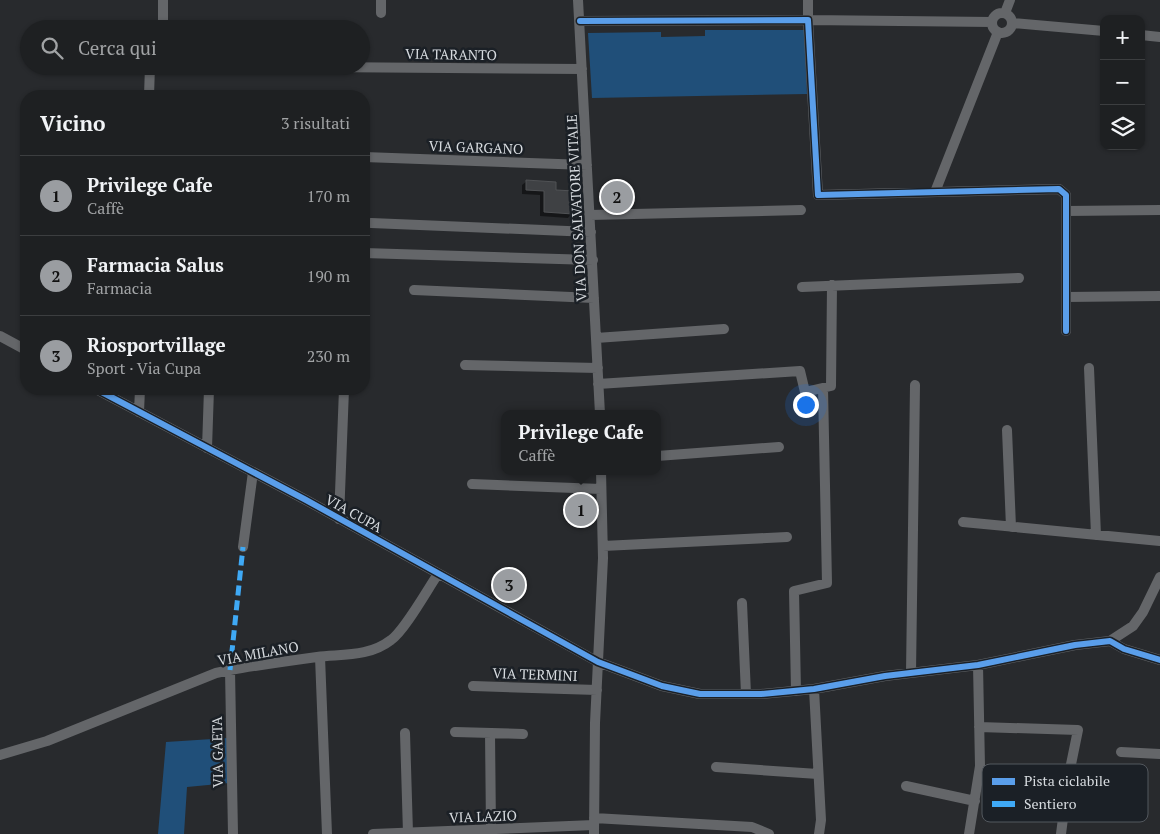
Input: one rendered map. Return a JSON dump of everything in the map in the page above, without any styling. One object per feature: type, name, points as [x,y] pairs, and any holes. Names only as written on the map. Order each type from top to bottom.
[{"type":"street","points":[[163,0],[163,20]]},
{"type":"street","points":[[381,0],[381,13]]},
{"type":"street","name":"VIA DON SALVATORE VITALE","points":[[578,0],[600,410]]},
{"type":"street","points":[[808,0],[818,195],[1059,189],[1066,195],[1066,332]]},
{"type":"street","points":[[1005,13],[1010,0]]},
{"type":"street","points":[[1005,13],[1010,16],[1012,22],[1008,31],[1002,34],[993,28],[992,22],[998,14],[1005,13]]},
{"type":"street","points":[[580,21],[808,20],[992,22]]},
{"type":"street","points":[[1012,22],[1100,31]]},
{"type":"street","points":[[935,192],[998,32]]},
{"type":"street","points":[[1145,35],[1160,37]]},
{"type":"street","name":"VIA TARANTO","points":[[370,67],[582,69]]},
{"type":"street","points":[[149,90],[150,75]]},
{"type":"street","name":"VIA GARGANO","points":[[370,157],[587,165]]},
{"type":"street","points":[[590,214],[801,210]]},
{"type":"street","points":[[1066,211],[1160,210]]},
{"type":"street","points":[[371,224],[591,232]]},
{"type":"street","points":[[370,253],[593,260]]},
{"type":"street","points":[[802,287],[1019,278]]},
{"type":"street","points":[[598,384],[800,371],[805,392],[831,386],[832,286]]},
{"type":"street","points":[[414,290],[594,298]]},
{"type":"street","points":[[1066,297],[1160,296]]},
{"type":"street","points":[[596,338],[724,329]]},
{"type":"street","points":[[0,336],[20,347]]},
{"type":"street","points":[[465,365],[598,368]]},
{"type":"street","points":[[1089,368],[1096,535]]},
{"type":"street","points":[[911,673],[915,385]]},
{"type":"street","points":[[796,691],[794,591],[827,583],[823,388]]},
{"type":"street","name":"VIA CUPA","points":[[107,395],[253,472],[598,662],[662,686],[700,694],[796,691],[885,676],[978,665],[1075,645],[1110,641]]},
{"type":"street","points":[[139,412],[140,395]]},
{"type":"street","points":[[207,448],[209,395]]},
{"type":"street","points":[[339,519],[344,395]]},
{"type":"street","points":[[1008,430],[1011,526]]},
{"type":"street","points":[[661,456],[779,447]]},
{"type":"street","points":[[243,547],[253,472]]},
{"type":"street","points":[[594,826],[603,546],[601,475]]},
{"type":"street","points":[[472,484],[601,489]]},
{"type":"street","points":[[963,522],[1160,541]]},
{"type":"street","points":[[603,546],[787,536]]},
{"type":"street","name":"VIA MILANO","points":[[0,755],[46,741],[216,673],[320,657],[360,654],[374,650],[392,640],[404,627],[438,574]]},
{"type":"street","points":[[1160,577],[1143,612],[1133,626],[1110,641],[1124,649],[1160,660]]},
{"type":"street","points":[[742,603],[746,694]]},
{"type":"street","points":[[320,657],[327,834]]},
{"type":"street","points":[[969,834],[980,766],[978,665]]},
{"type":"street","name":"VIA GAETA","points":[[230,670],[233,834]]},
{"type":"street","name":"VIA TERMINI","points":[[473,686],[597,690]]},
{"type":"street","points":[[814,689],[821,820],[819,834]]},
{"type":"street","points":[[979,728],[1078,730],[1071,764]]},
{"type":"street","points":[[455,732],[523,734]]},
{"type":"street","points":[[405,733],[408,833]]},
{"type":"street","points":[[490,733],[491,829]]},
{"type":"street","points":[[1121,752],[1160,754]]},
{"type":"street","points":[[716,767],[818,774]]},
{"type":"street","points":[[906,786],[975,801]]},
{"type":"street","name":"VIA LAZIO","points":[[373,834],[491,829],[528,831],[594,826],[752,828],[768,834]]},
{"type":"shaded area","points":[[705,30],[804,30],[807,94],[592,98],[588,33],[661,32],[661,37],[705,36]]},
{"type":"shaded area","points":[[228,738],[229,783],[187,787],[184,834],[158,834],[166,742]]},
{"type":"building","points":[[526,180],[556,182],[556,190],[574,191],[573,214],[544,212],[544,191],[526,190]]},
{"type":"marked path","points":[[230,670],[243,547]]},
{"type":"cycle path","points":[[580,21],[808,20],[818,195],[1059,189],[1066,195],[1066,331]]},
{"type":"cycle path","points":[[107,395],[306,500],[598,662],[662,686],[700,694],[761,694],[814,689],[885,676],[978,665],[1075,645],[1110,641],[1124,649],[1160,660]]},
{"type":"place","name":"Farmacia Salus","points":[[617,197]]},
{"type":"place","name":"Privilege Cafe","points":[[581,510]]},
{"type":"place","name":"Riosportvillage","points":[[509,585]]}]
